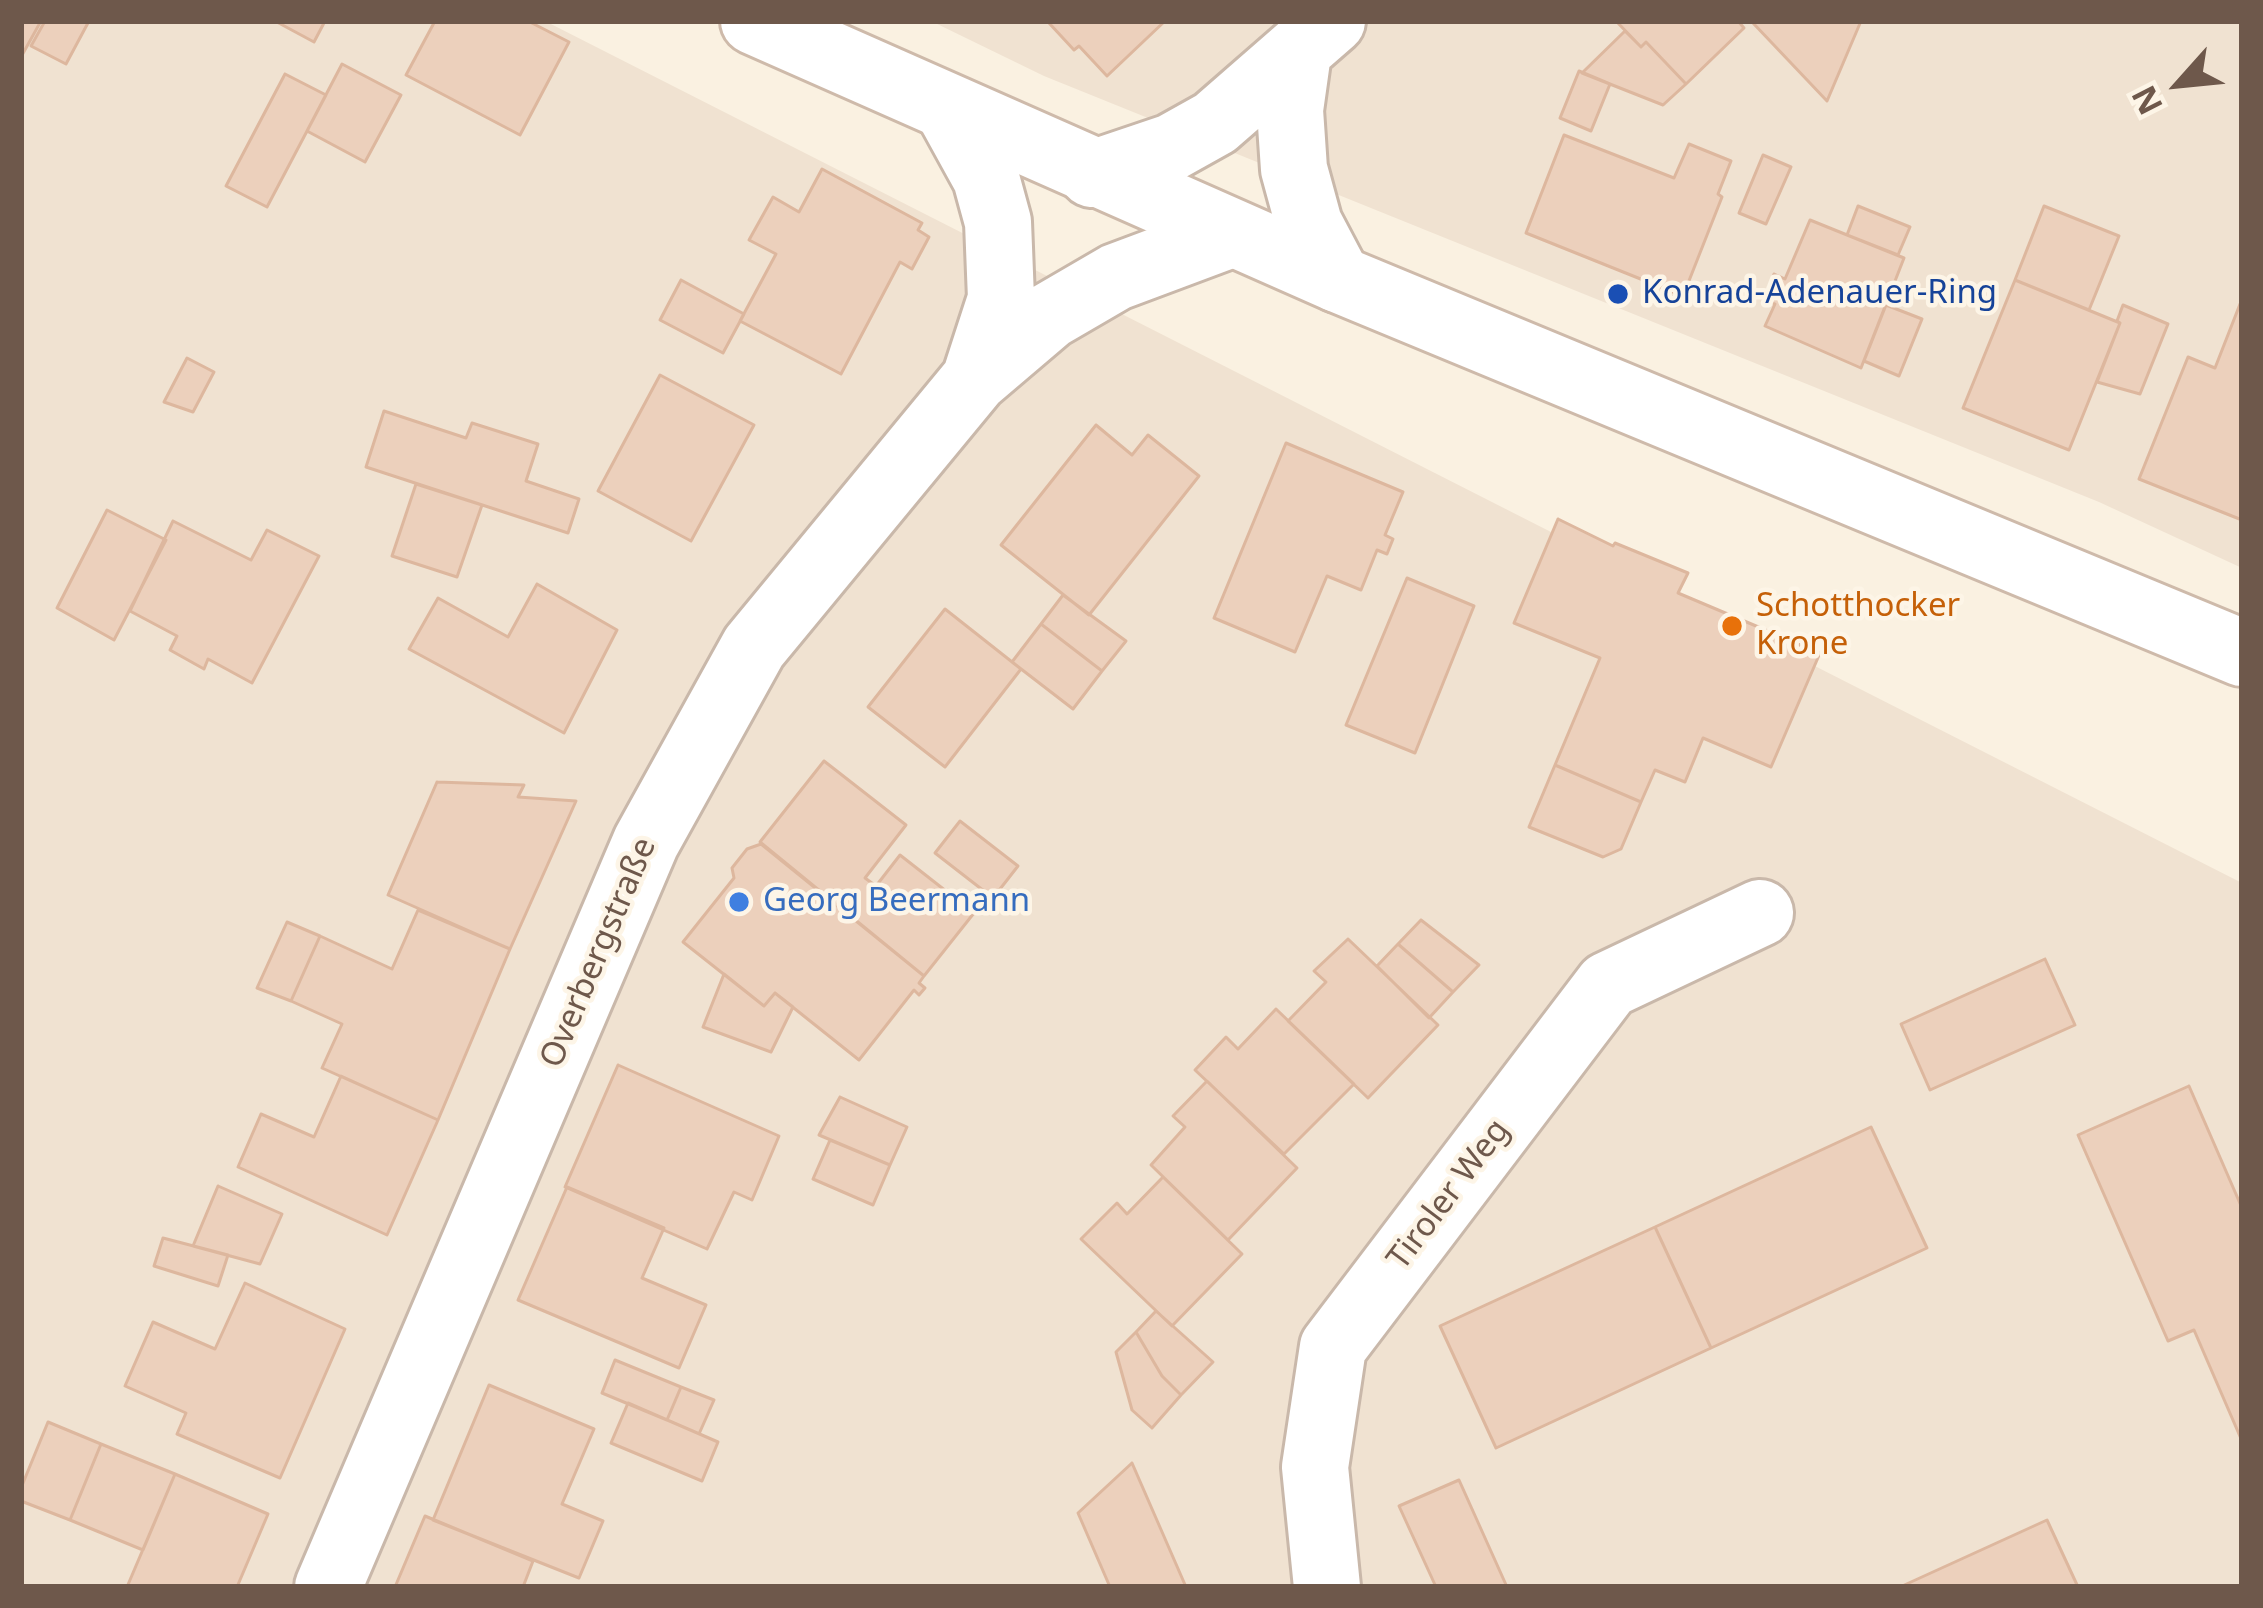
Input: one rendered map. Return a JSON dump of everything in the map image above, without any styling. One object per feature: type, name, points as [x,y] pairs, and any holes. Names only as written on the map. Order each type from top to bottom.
[{"type":"street","points":[[754,21],[1231,234],[2242,653]]},
{"type":"street","points":[[1092,174],[1172,147],[1215,123],[1315,37]]},
{"type":"street","points":[[1315,37],[1290,110],[1294,169],[1309,224],[1338,279]]},
{"type":"street","name":"Overbergstraße","points":[[948,109],[986,178],[998,222],[1000,299],[975,380]]},
{"type":"street","name":"Overbergstraße","points":[[328,1587],[646,842],[754,647],[975,380],[1049,316],[1116,277],[1231,234]]},
{"type":"street","name":"Tiroler Weg","points":[[1328,1587],[1315,1467],[1334,1347],[1608,985],[1760,913]]},
{"type":"shaded area","points":[[21,21],[545,21],[2242,883],[2242,1587],[21,1587]]},
{"type":"shaded area","points":[[931,21],[2242,21],[2242,568],[2099,502],[1044,76]]},
{"type":"building","points":[[21,21],[41,21],[21,57]]},
{"type":"building","points":[[45,21],[89,21],[66,64],[31,46]]},
{"type":"building","points":[[275,21],[325,21],[314,42]]},
{"type":"building","points":[[435,21],[528,21],[569,42],[520,135],[406,75]]},
{"type":"building","points":[[1165,21],[1107,76],[1079,46],[1074,50],[1049,23]]},
{"type":"building","points":[[1616,21],[1738,21],[1744,28],[1686,84],[1646,42],[1641,47]]},
{"type":"building","points":[[1861,21],[1827,101],[1753,23]]},
{"type":"building","points":[[1625,31],[1641,47],[1646,42],[1686,84],[1663,105],[1582,73]]},
{"type":"building","points":[[342,64],[401,95],[365,162],[307,131]]},
{"type":"building","points":[[1579,71],[1610,84],[1591,131],[1560,118]]},
{"type":"building","points":[[285,74],[326,95],[267,207],[226,186]]},
{"type":"building","points":[[1564,135],[1674,178],[1689,144],[1731,161],[1683,296],[1526,233]]},
{"type":"building","points":[[1763,155],[1791,167],[1766,224],[1739,213]]},
{"type":"building","points":[[822,169],[922,223],[918,230],[929,237],[912,269],[900,262],[841,374],[740,321],[776,254],[749,240],[773,197],[799,212]]},
{"type":"building","points":[[1858,206],[1910,227],[1898,255],[1847,235]]},
{"type":"building","points":[[2044,206],[2119,236],[2089,310],[2015,280]]},
{"type":"building","points":[[1810,220],[1904,258],[1861,368],[1765,326],[1775,304],[1764,299],[1774,274],[1785,279]]},
{"type":"building","points":[[681,280],[744,314],[723,353],[660,320]]},
{"type":"building","points":[[2015,280],[2120,323],[2069,450],[1963,408]]},
{"type":"building","points":[[2242,299],[2242,520],[2139,479],[2188,357],[2215,368]]},
{"type":"building","points":[[1886,305],[1922,319],[1899,376],[1864,361]]},
{"type":"building","points":[[2123,305],[2168,324],[2140,394],[2097,382]]},
{"type":"building","points":[[187,358],[214,372],[193,412],[164,402]]},
{"type":"building","points":[[660,375],[754,425],[691,541],[598,491]]},
{"type":"building","points":[[384,411],[466,438],[472,423],[538,444],[526,481],[579,499],[568,533],[366,467]]},
{"type":"building","points":[[1096,425],[1132,455],[1148,435],[1199,476],[1089,615],[1001,545]]},
{"type":"building","points":[[1286,443],[1403,492],[1385,535],[1393,539],[1387,554],[1377,550],[1361,590],[1327,576],[1295,652],[1214,618]]},
{"type":"building","points":[[416,484],[482,505],[457,577],[392,556]]},
{"type":"building","points":[[107,510],[166,540],[114,640],[57,608]]},
{"type":"building","points":[[1558,519],[1613,546],[1688,573],[1678,593],[1820,653],[1771,767],[1703,738],[1685,782],[1655,770],[1641,802],[1555,765],[1600,658],[1514,623]]},
{"type":"building","points":[[173,521],[251,560],[267,530],[319,556],[252,683],[208,659],[204,669],[170,650],[177,636],[130,611]]},
{"type":"building","points":[[1407,578],[1474,606],[1415,753],[1346,725]]},
{"type":"building","points":[[537,584],[617,630],[564,733],[409,649],[438,598],[508,637]]},
{"type":"building","points":[[1063,595],[1126,641],[1102,671],[1041,624]]},
{"type":"building","points":[[945,609],[1021,669],[945,767],[868,707]]},
{"type":"building","points":[[1041,624],[1102,671],[1073,709],[1012,662]]},
{"type":"building","points":[[824,761],[906,825],[865,878],[876,886],[900,855],[974,913],[924,976],[760,842]]},
{"type":"building","points":[[1555,765],[1641,802],[1621,849],[1603,857],[1529,827]]},
{"type":"building","points":[[437,782],[524,785],[518,797],[576,801],[510,949],[388,895]]},
{"type":"building","points":[[960,821],[1018,866],[993,898],[935,853]]},
{"type":"building","points":[[761,844],[924,976],[919,983],[925,988],[919,995],[914,990],[859,1060],[775,993],[764,1006],[683,942],[734,878],[732,868],[747,849]]},
{"type":"building","points":[[418,910],[510,949],[438,1120],[322,1068],[342,1024],[291,1001],[320,936],[392,969]]},
{"type":"building","points":[[1421,920],[1479,965],[1453,992],[1398,944]]},
{"type":"building","points":[[287,922],[320,936],[291,1001],[257,988]]},
{"type":"building","points":[[1348,939],[1438,1025],[1368,1098],[1288,1021],[1326,982],[1314,971]]},
{"type":"building","points":[[1398,944],[1453,992],[1429,1018],[1377,966]]},
{"type":"building","points":[[2045,959],[2075,1025],[1930,1090],[1901,1024]]},
{"type":"building","points":[[724,974],[764,1006],[775,993],[793,1007],[771,1052],[703,1027]]},
{"type":"building","points":[[1276,1009],[1354,1084],[1284,1154],[1195,1070],[1226,1037],[1238,1049]]},
{"type":"building","points":[[618,1065],[779,1136],[752,1200],[734,1192],[707,1249],[565,1187]]},
{"type":"building","points":[[341,1076],[438,1120],[387,1235],[238,1167],[261,1114],[314,1137]]},
{"type":"building","points":[[1207,1081],[1297,1168],[1228,1240],[1151,1165],[1185,1127],[1173,1116]]},
{"type":"building","points":[[2189,1086],[2242,1208],[2242,1441],[2194,1330],[2168,1341],[2078,1135]]},
{"type":"building","points":[[840,1097],[907,1127],[890,1165],[819,1135]]},
{"type":"building","points":[[1871,1127],[1927,1248],[1711,1348],[1655,1227]]},
{"type":"building","points":[[830,1140],[890,1165],[873,1205],[813,1179]]},
{"type":"building","points":[[1163,1177],[1242,1254],[1172,1326],[1081,1239],[1117,1203],[1127,1214]]},
{"type":"building","points":[[218,1186],[282,1214],[260,1264],[193,1246]]},
{"type":"building","points":[[567,1187],[664,1228],[642,1278],[706,1305],[679,1368],[518,1300]]},
{"type":"building","points":[[1655,1227],[1711,1348],[1496,1448],[1440,1326]]},
{"type":"building","points":[[163,1238],[228,1255],[218,1286],[154,1266]]},
{"type":"building","points":[[245,1283],[345,1329],[280,1478],[177,1434],[186,1413],[125,1386],[153,1322],[215,1349]]},
{"type":"building","points":[[1156,1311],[1213,1362],[1181,1395],[1162,1376],[1136,1332]]},
{"type":"building","points":[[1136,1332],[1162,1376],[1181,1395],[1152,1428],[1132,1410],[1116,1352]]},
{"type":"building","points":[[615,1360],[681,1387],[667,1420],[602,1393]]},
{"type":"building","points":[[489,1385],[594,1429],[562,1504],[603,1521],[579,1578],[433,1520]]},
{"type":"building","points":[[681,1387],[714,1400],[699,1434],[667,1420]]},
{"type":"building","points":[[628,1403],[718,1442],[702,1481],[611,1443]]},
{"type":"building","points":[[48,1422],[101,1444],[70,1520],[21,1501],[21,1488]]},
{"type":"building","points":[[101,1444],[175,1474],[143,1550],[70,1520]]},
{"type":"building","points":[[1132,1463],[1186,1587],[1110,1587],[1078,1513]]},
{"type":"building","points":[[175,1474],[268,1514],[237,1587],[127,1587]]},
{"type":"building","points":[[1459,1480],[1507,1587],[1436,1587],[1399,1506]]},
{"type":"building","points":[[425,1516],[533,1561],[523,1587],[395,1587]]},
{"type":"building","points":[[2047,1520],[2078,1587],[1900,1587]]},
{"type":"place","name":"Konrad-Adenauer-Ring","points":[[1618,294]]},
{"type":"place","name":"Schotthocker Krone","points":[[1732,626]]},
{"type":"place","name":"Georg Beermann","points":[[739,902]]}]
